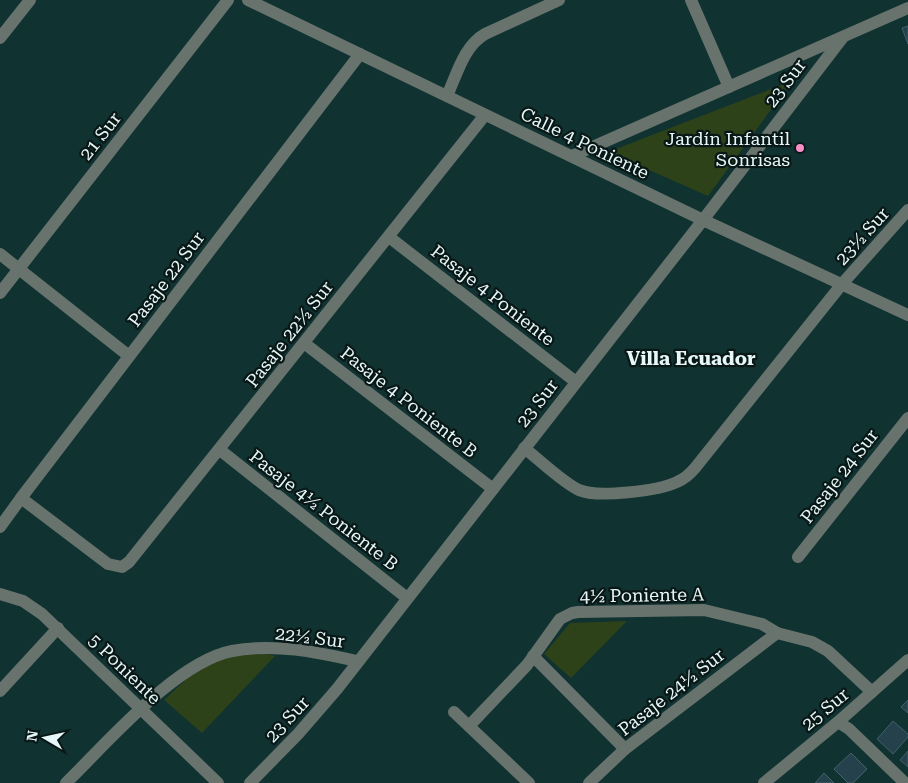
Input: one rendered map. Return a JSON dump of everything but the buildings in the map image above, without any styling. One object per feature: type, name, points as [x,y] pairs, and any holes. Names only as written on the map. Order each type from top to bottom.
[{"type":"street","points":[[0,38],[30,0]]},
{"type":"street","name":"21 Sur","points":[[0,293],[228,0]]},
{"type":"street","name":"Calle 4 Poniente","points":[[248,0],[703,220],[908,316]]},
{"type":"street","points":[[448,96],[466,52],[474,41],[485,34],[559,0]]},
{"type":"street","points":[[691,0],[729,87]]},
{"type":"street","name":"23 Sur","points":[[572,156],[908,8]]},
{"type":"street","name":"23 Sur","points":[[250,783],[318,713],[703,220],[843,36]]},
{"type":"street","name":"Pasaje 22 Sur","points":[[0,527],[360,54]]},
{"type":"street","name":"Pasaje 22½ Sur","points":[[21,498],[102,560],[122,567],[129,562],[485,115]]},
{"type":"street","name":"23½ Sur","points":[[524,448],[570,484],[586,492],[598,494],[659,488],[678,482],[695,468],[842,284],[908,210]]},
{"type":"street","name":"Pasaje 4 Poniente","points":[[388,237],[576,382]]},
{"type":"street","points":[[0,254],[129,356]]},
{"type":"street","name":"Pasaje 4 Poniente B","points":[[304,343],[493,489]]},
{"type":"street","name":"Pasaje 24 Sur","points":[[798,557],[908,418]]},
{"type":"street","name":"Pasaje 4½ Poniente B","points":[[220,450],[407,598]]},
{"type":"street","name":"5 Poniente","points":[[0,594],[12,597],[33,607],[58,628],[218,783]]},
{"type":"street","name":"4½ Poniente A","points":[[469,726],[518,675],[560,619],[578,612],[704,610],[762,624],[777,633],[812,642],[824,648],[872,692]]},
{"type":"street","points":[[0,691],[58,628]]},
{"type":"street","name":"Pasaje 24½ Sur","points":[[589,783],[626,749],[777,633]]},
{"type":"street","name":"22½ Sur","points":[[66,783],[141,709],[190,669],[211,658],[232,651],[285,648],[312,651],[357,661]]},
{"type":"street","points":[[533,656],[626,749]]},
{"type":"street","name":"25 Sur","points":[[764,783],[838,722],[908,660]]},
{"type":"street","points":[[454,712],[529,783]]},
{"type":"street","points":[[838,722],[849,729],[906,783]]},
{"type":"green space","points":[[792,81],[708,196],[608,152]]},
{"type":"green space","points":[[627,621],[571,678],[544,654],[570,623]]},
{"type":"green space","points":[[251,650],[275,656],[202,733],[164,700],[194,672],[230,653]]},
{"type":"place","name":"Jardín Infantil Sonrisas","points":[[800,148]]},
{"type":"district","name":"Villa Ecuador","points":[[691,358]]}]
